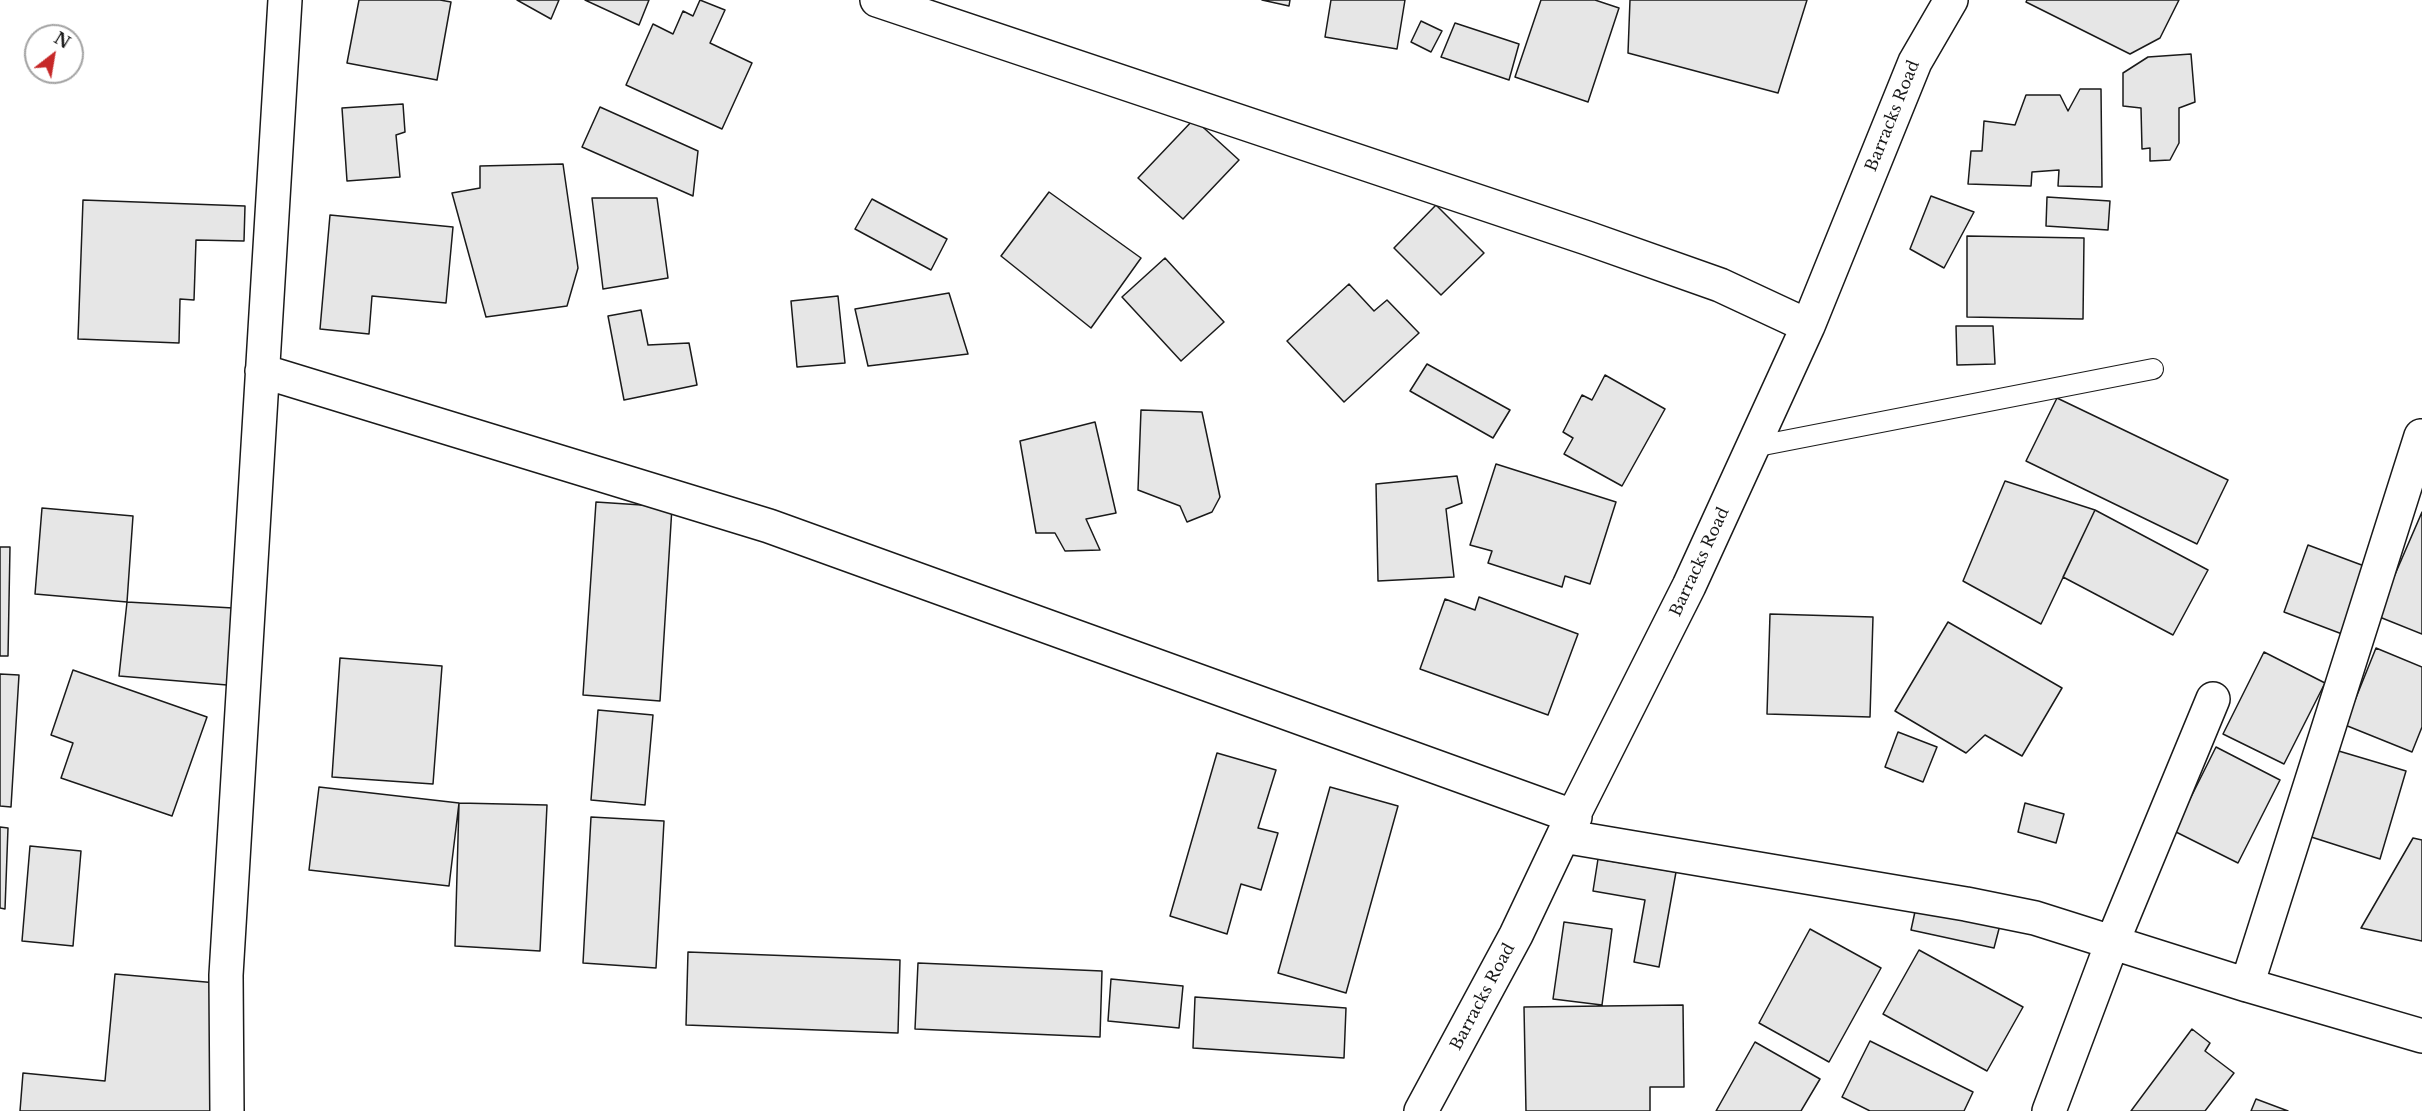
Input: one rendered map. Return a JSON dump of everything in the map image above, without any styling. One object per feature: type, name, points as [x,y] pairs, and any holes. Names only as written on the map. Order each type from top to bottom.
[{"type":"street","points":[[227,1111],[226,975],[285,0]]},
{"type":"street","points":[[877,0],[1587,238],[1720,285],[1808,326]]},
{"type":"street","name":"Barracks Road","points":[[1421,1111],[1516,935],[1689,586],[1808,326],[1915,62],[1951,0]]},
{"type":"street","points":[[262,371],[769,526],[1569,826],[2035,918],[2112,944],[2422,1036]]},
{"type":"street","points":[[2247,985],[2421,436]]},
{"type":"street","points":[[2049,1111],[2112,944],[2213,699]]},
{"type":"lane","points":[[1753,447],[2153,369]]},
{"type":"building","points":[[359,0],[451,2],[437,80],[347,63]]},
{"type":"building","points":[[517,0],[559,0],[551,19]]},
{"type":"building","points":[[585,0],[649,0],[639,25]]},
{"type":"building","points":[[700,0],[725,10],[710,43],[752,63],[722,129],[626,85],[653,24],[673,34],[683,11],[693,16]]},
{"type":"building","points":[[1262,0],[1290,0],[1289,6]]},
{"type":"building","points":[[1331,0],[1405,0],[1397,49],[1325,37]]},
{"type":"building","points":[[1541,0],[1595,0],[1619,8],[1588,102],[1515,77]]},
{"type":"building","points":[[1630,0],[1807,0],[1778,93],[1628,53]]},
{"type":"building","points":[[2027,0],[2179,0],[2160,38],[2130,54],[2026,2]]},
{"type":"building","points":[[1421,21],[1442,31],[1431,52],[1411,42]]},
{"type":"building","points":[[1455,23],[1519,44],[1509,80],[1441,57]]},
{"type":"building","points":[[2191,54],[2195,102],[2179,108],[2179,143],[2170,160],[2150,161],[2150,148],[2142,149],[2141,108],[2123,106],[2123,73],[2148,57]]},
{"type":"building","points":[[2080,89],[2101,89],[2102,187],[2058,186],[2059,170],[2032,172],[2031,186],[1968,184],[1971,151],[1982,151],[1984,121],[2015,125],[2026,95],[2060,95],[2068,111]]},
{"type":"building","points":[[403,104],[405,132],[396,135],[400,177],[347,181],[342,108]]},
{"type":"building","points":[[600,107],[698,151],[693,196],[582,147]]},
{"type":"building","points":[[1194,119],[1239,160],[1183,219],[1138,178]]},
{"type":"building","points":[[563,164],[578,268],[567,306],[486,317],[452,193],[480,188],[480,166]]},
{"type":"building","points":[[1049,192],[1141,258],[1091,328],[1001,256]]},
{"type":"building","points":[[1931,196],[1974,212],[1944,268],[1910,249]]},
{"type":"building","points":[[2047,197],[2110,201],[2108,230],[2046,226]]},
{"type":"building","points":[[592,198],[657,198],[668,278],[603,289]]},
{"type":"building","points":[[872,199],[947,239],[931,270],[855,229]]},
{"type":"building","points":[[83,200],[245,206],[244,241],[196,240],[194,300],[180,299],[179,343],[78,339]]},
{"type":"building","points":[[1436,205],[1484,253],[1441,295],[1394,248]]},
{"type":"building","points":[[330,215],[453,227],[446,303],[372,296],[369,334],[320,329]]},
{"type":"building","points":[[1967,236],[2084,238],[2083,319],[1967,317]]},
{"type":"building","points":[[1165,258],[1224,322],[1181,361],[1122,297]]},
{"type":"building","points":[[1349,284],[1374,311],[1387,300],[1419,333],[1344,402],[1287,341]]},
{"type":"building","points":[[949,293],[968,354],[868,366],[855,309]]},
{"type":"building","points":[[838,296],[845,363],[797,367],[791,301]]},
{"type":"building","points":[[641,310],[648,345],[689,343],[697,385],[624,400],[608,316]]},
{"type":"building","points":[[1956,326],[1993,326],[1995,364],[1957,365]]},
{"type":"building","points":[[1427,364],[1510,410],[1493,438],[1410,391]]},
{"type":"building","points":[[1605,375],[1665,409],[1622,486],[1564,454],[1573,438],[1563,432],[1582,395],[1592,400]]},
{"type":"building","points":[[2057,398],[2228,480],[2197,544],[2026,461]]},
{"type":"building","points":[[1141,410],[1202,412],[1220,497],[1212,512],[1187,522],[1180,506],[1138,490]]},
{"type":"building","points":[[1095,422],[1116,513],[1086,519],[1100,550],[1065,551],[1055,533],[1036,533],[1020,441]]},
{"type":"building","points":[[1496,464],[1616,502],[1590,584],[1565,576],[1562,587],[1488,563],[1492,551],[1470,545]]},
{"type":"building","points":[[1457,476],[1462,503],[1446,509],[1454,577],[1378,581],[1376,484]]},
{"type":"building","points":[[2005,481],[2095,510],[2041,624],[1963,581]]},
{"type":"building","points":[[596,502],[672,507],[660,701],[583,695]]},
{"type":"building","points":[[42,508],[133,516],[127,602],[35,594]]},
{"type":"building","points":[[2095,510],[2208,570],[2173,635],[2063,577]]},
{"type":"building","points":[[2422,512],[2422,634],[2377,616]]},
{"type":"building","points":[[2308,545],[2375,570],[2350,637],[2284,612]]},
{"type":"building","points":[[0,547],[10,547],[8,656],[0,656]]},
{"type":"building","points":[[1479,597],[1578,634],[1548,715],[1420,669],[1445,599],[1475,610]]},
{"type":"building","points":[[127,602],[233,608],[227,685],[119,676]]},
{"type":"building","points":[[1770,614],[1873,617],[1870,717],[1767,714]]},
{"type":"building","points":[[1948,622],[2062,688],[2022,756],[1985,735],[1966,753],[1895,711]]},
{"type":"building","points":[[2376,648],[2422,667],[2422,727],[2412,752],[2345,725]]},
{"type":"building","points":[[2264,652],[2325,683],[2284,764],[2223,734]]},
{"type":"building","points":[[340,658],[442,666],[433,784],[332,777]]},
{"type":"building","points":[[73,670],[207,717],[172,816],[61,778],[73,743],[51,735]]},
{"type":"building","points":[[0,674],[19,675],[11,807],[0,806]]},
{"type":"building","points":[[598,710],[653,715],[645,805],[591,800]]},
{"type":"building","points":[[1898,732],[1937,747],[1923,782],[1885,767]]},
{"type":"building","points":[[2216,747],[2280,780],[2238,863],[2174,831]]},
{"type":"building","points":[[2332,749],[2406,771],[2380,859],[2305,835]]},
{"type":"building","points":[[1217,753],[1276,770],[1258,828],[1278,833],[1261,890],[1241,884],[1227,934],[1170,916]]},
{"type":"building","points":[[319,787],[459,803],[449,886],[309,870]]},
{"type":"building","points":[[1330,787],[1398,806],[1346,993],[1278,973]]},
{"type":"building","points":[[459,803],[547,805],[540,951],[455,946]]},
{"type":"building","points":[[2025,803],[2064,814],[2056,843],[2018,832]]},
{"type":"building","points":[[591,817],[664,821],[656,968],[583,963]]},
{"type":"building","points":[[0,827],[8,828],[5,909],[0,908]]},
{"type":"building","points":[[2413,838],[2422,840],[2422,941],[2361,928]]},
{"type":"building","points":[[30,846],[81,851],[73,946],[22,941]]},
{"type":"building","points":[[1598,859],[1676,872],[1659,967],[1634,962],[1645,900],[1593,891]]},
{"type":"building","points":[[1916,907],[2000,925],[1994,948],[1911,930]]},
{"type":"building","points":[[1564,922],[1612,929],[1602,1005],[1553,999]]},
{"type":"building","points":[[1810,929],[1881,968],[1829,1062],[1759,1023]]},
{"type":"building","points":[[1919,950],[2023,1007],[1987,1071],[1883,1014]]},
{"type":"building","points":[[688,952],[900,960],[898,1033],[686,1025]]},
{"type":"building","points":[[918,963],[1102,971],[1100,1037],[915,1029]]},
{"type":"building","points":[[115,974],[217,983],[214,1111],[20,1111],[23,1073],[105,1081]]},
{"type":"building","points":[[1111,979],[1183,986],[1179,1028],[1108,1021]]},
{"type":"building","points":[[1195,997],[1346,1008],[1344,1058],[1193,1048]]},
{"type":"building","points":[[1683,1005],[1684,1087],[1650,1087],[1650,1111],[1526,1111],[1524,1007]]},
{"type":"building","points":[[2192,1029],[2210,1043],[2205,1051],[2234,1073],[2205,1111],[2131,1111]]},
{"type":"building","points":[[1870,1041],[1973,1092],[1964,1111],[1870,1111],[1842,1097]]},
{"type":"building","points":[[1755,1042],[1820,1079],[1801,1111],[1716,1111]]},
{"type":"building","points":[[2256,1099],[2288,1111],[2251,1111]]}]
